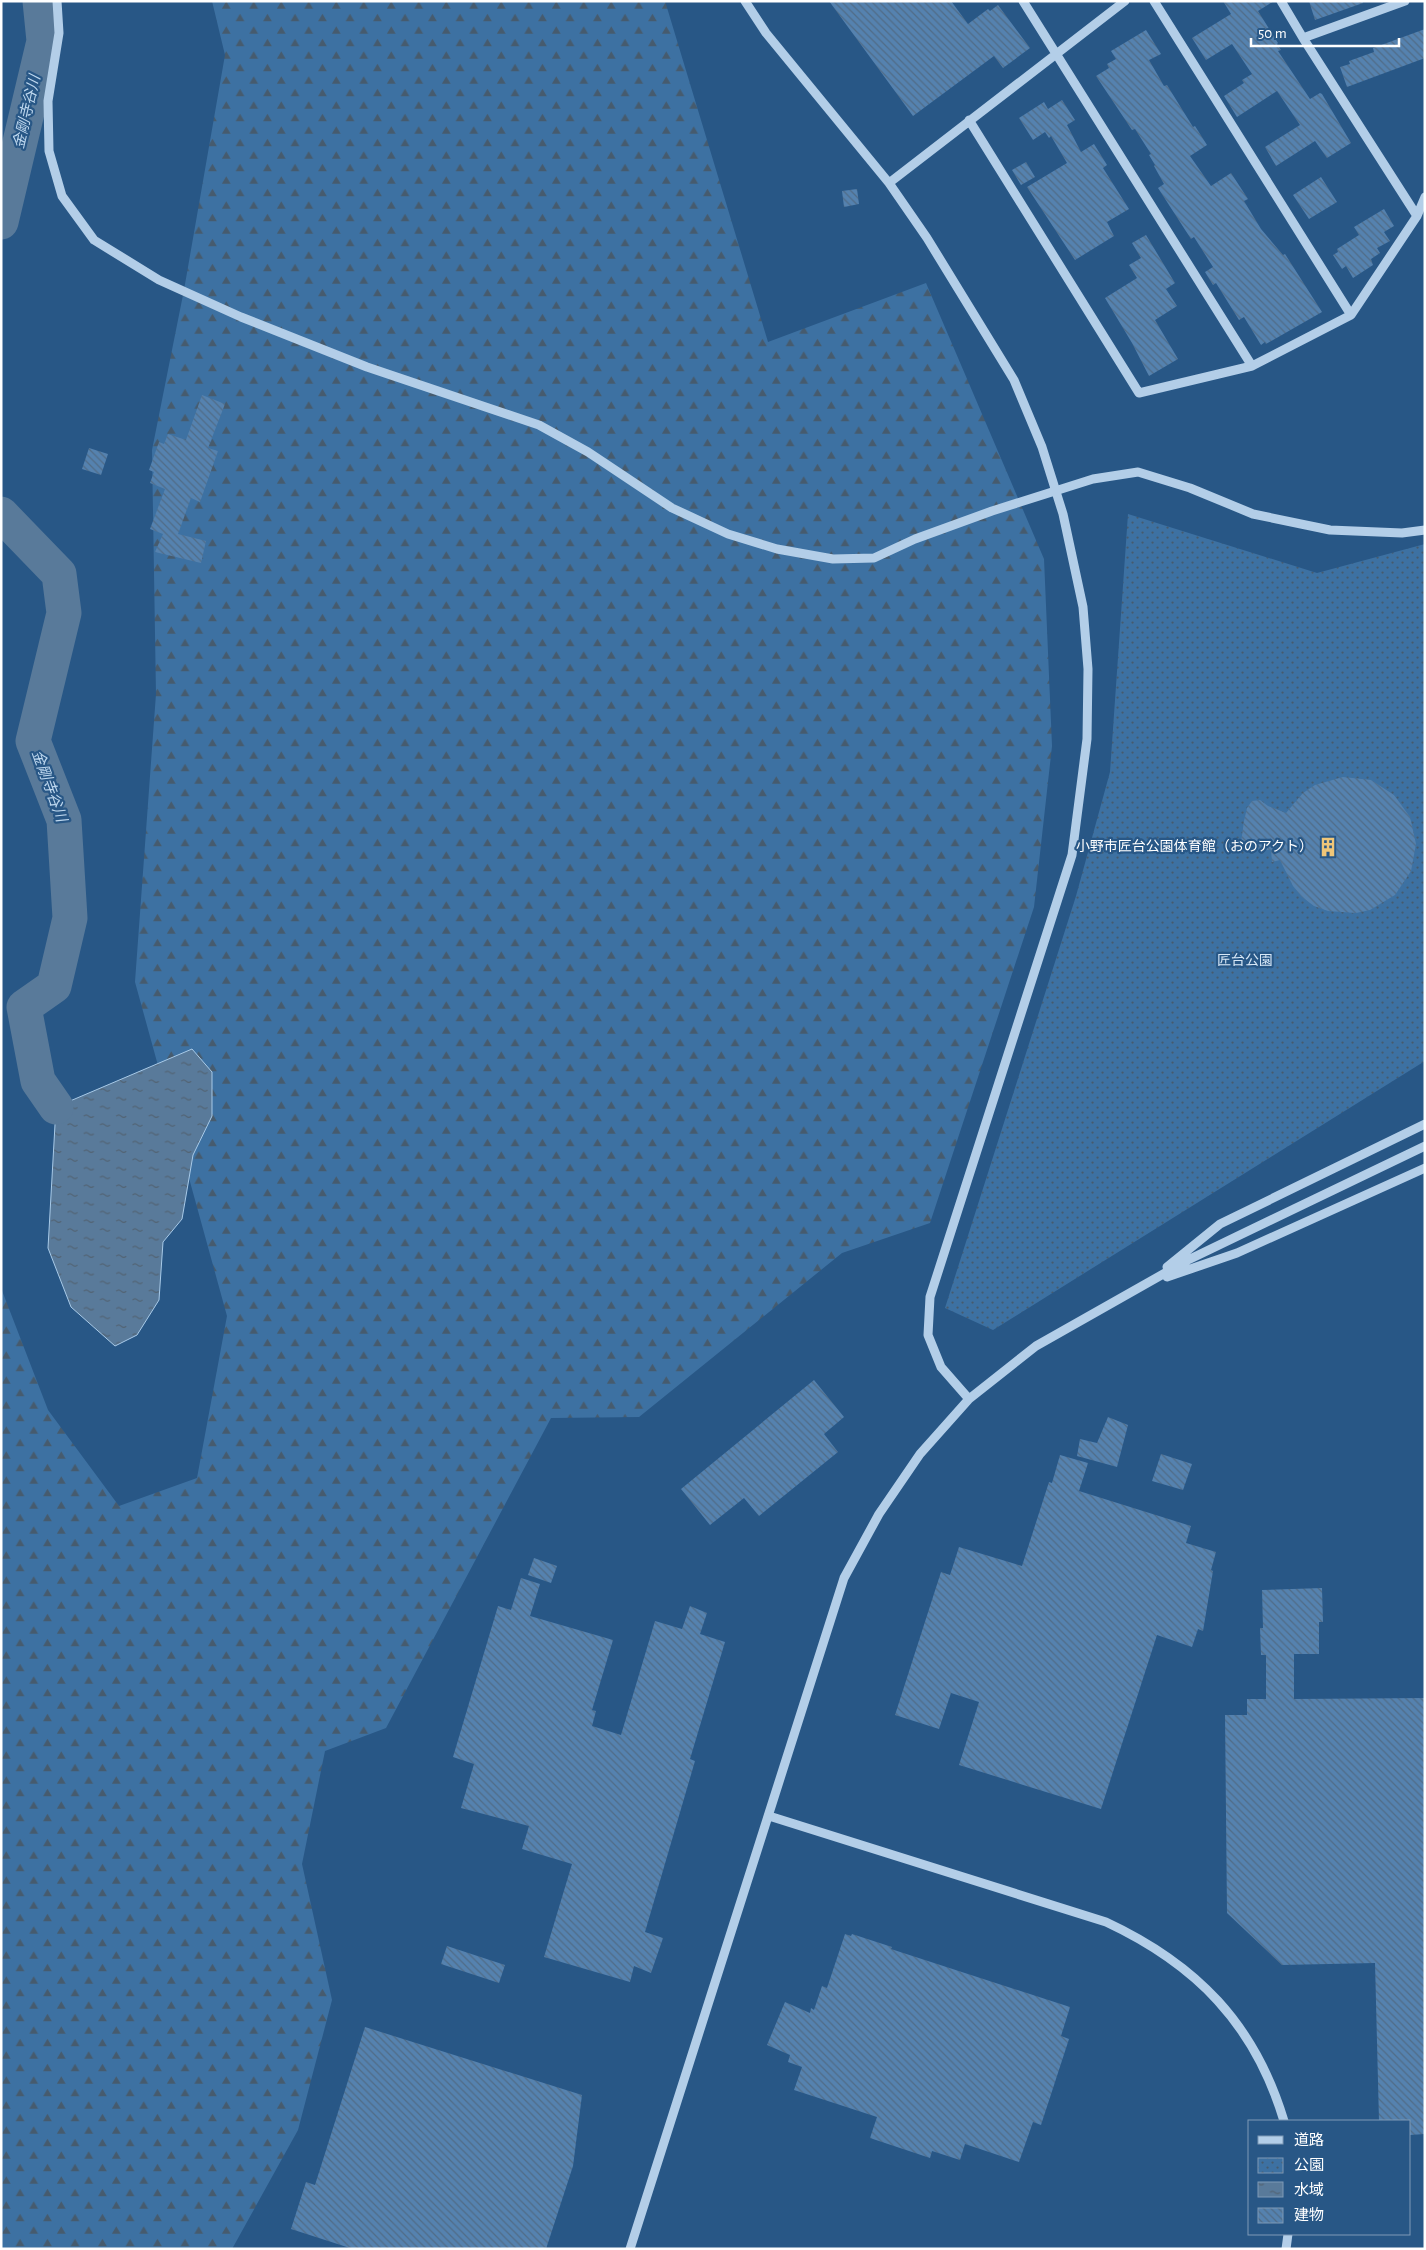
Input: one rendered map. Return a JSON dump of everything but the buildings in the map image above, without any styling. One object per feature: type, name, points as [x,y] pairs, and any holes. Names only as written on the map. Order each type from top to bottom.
[{"type":"street","points":[[57,1],[59,33],[48,101],[49,151],[62,196],[94,240],[159,280],[241,317],[367,367],[539,425],[588,452],[672,508],[728,534],[777,549],[833,559],[874,558],[915,539],[984,514],[1093,479],[1138,472],[1190,488],[1253,514],[1330,530],[1402,534],[1425,530]]},
{"type":"street","points":[[745,1],[766,33],[889,183],[932,246],[1014,380],[1042,447],[1063,514],[1082,607],[1088,669],[1087,739],[1072,855],[930,1297],[928,1335],[942,1367],[969,1399]]},
{"type":"street","points":[[1023,1],[1252,366]]},
{"type":"street","points":[[889,183],[1125,1]]},
{"type":"street","points":[[1154,1],[1351,315]]},
{"type":"street","points":[[1281,1],[1417,216]]},
{"type":"street","points":[[1303,38],[1405,1]]},
{"type":"street","points":[[969,120],[1139,393],[1252,366],[1351,315],[1417,216],[1425,196]]},
{"type":"street","points":[[1148,1283],[1220,1224],[1425,1124]]},
{"type":"street","points":[[630,2249],[844,1578],[879,1514],[920,1454],[969,1399],[1036,1346],[1188,1260],[1425,1146]]},
{"type":"street","points":[[1148,1283],[1237,1253],[1425,1168]]},
{"type":"street","points":[[769,1816],[1106,1922],[1143,1939],[1179,1964],[1210,1992],[1245,2034],[1268,2076],[1284,2120]]},
{"type":"street","points":[[1286,2249],[1288,2235]]},
{"type":"green space","points":[[212,1],[665,1],[768,342],[926,283],[1044,559],[1052,746],[1034,907],[930,1223],[842,1253],[639,1417],[551,1418],[386,1728],[325,1751],[302,1864],[332,2000],[298,2130],[232,2249],[1,2249],[1,1288],[48,1410],[119,1506],[197,1478],[227,1316],[135,982],[156,694],[152,450],[184,290],[225,55]]},
{"type":"green space","name":"匠台公園","points":[[1128,514],[1317,573],[1425,544],[1425,1061],[993,1330],[945,1308],[1076,896],[1110,772]]},
{"type":"water","points":[[192,1049],[212,1072],[212,1116],[193,1155],[182,1219],[163,1242],[159,1300],[137,1335],[115,1346],[71,1307],[48,1248],[56,1107]]},
{"type":"waterway","name":"金剛寺谷川","points":[[1,222],[44,41],[40,1]]},
{"type":"waterway","name":"金剛寺谷川","points":[[1,514],[59,574],[64,613],[33,741],[64,820],[70,918],[54,986],[24,1007],[38,1081],[56,1107]]},
{"type":"place","name":"小野市匠台公園体育館（おのアクト）","points":[[1328,847]]}]
